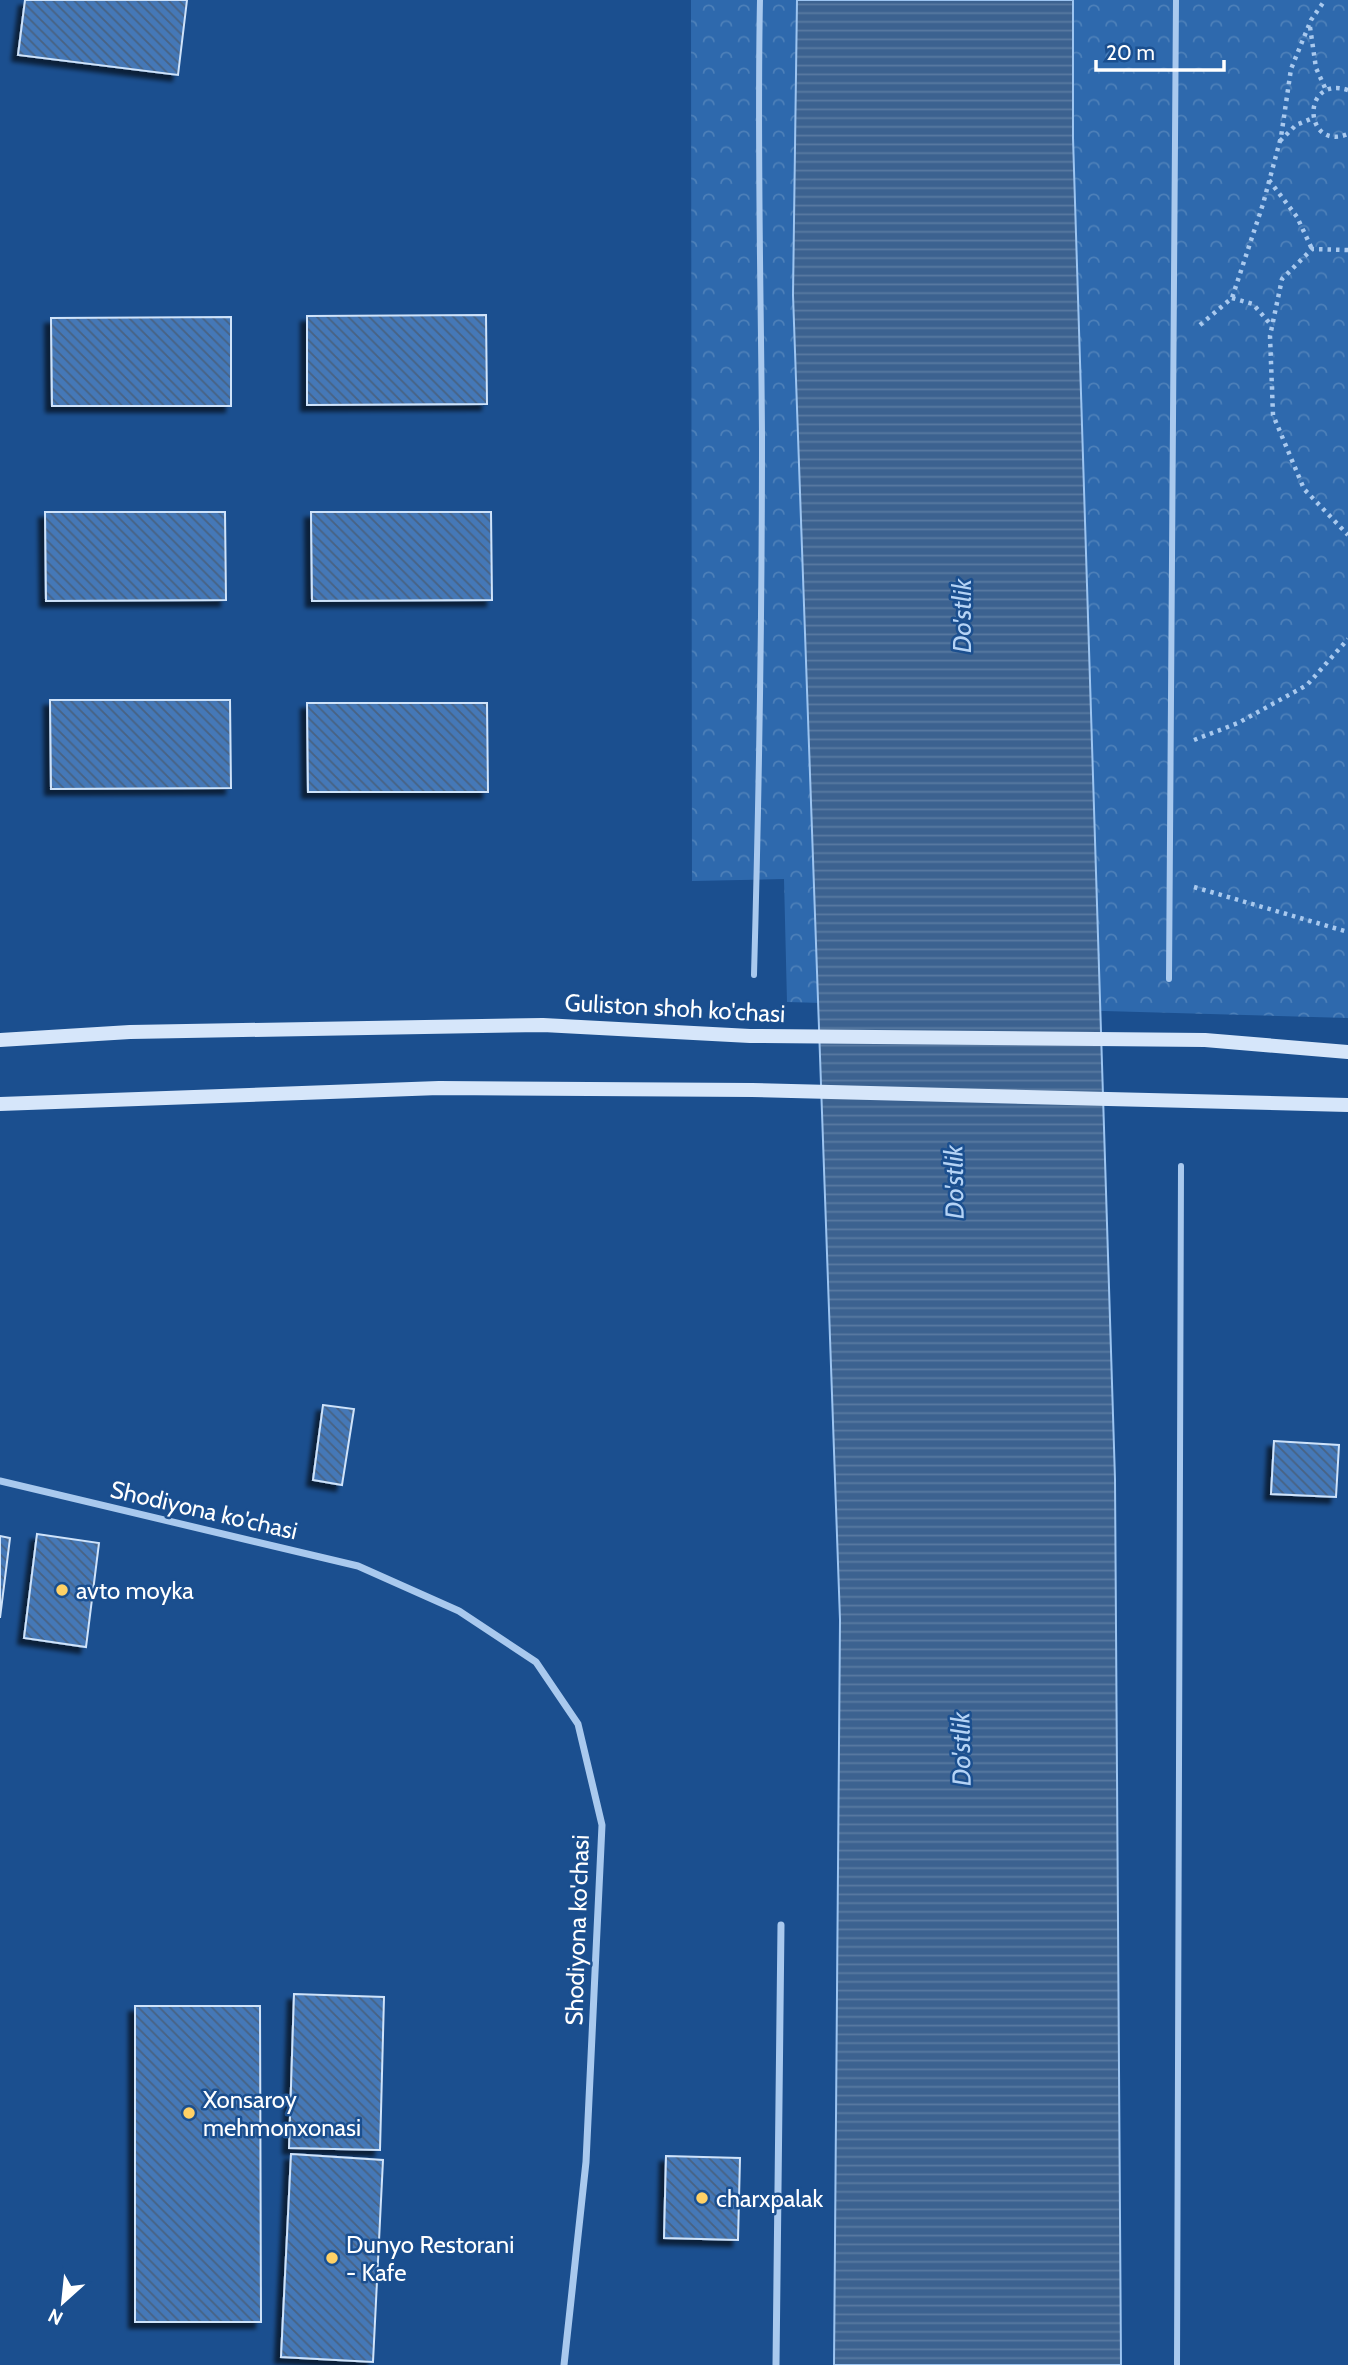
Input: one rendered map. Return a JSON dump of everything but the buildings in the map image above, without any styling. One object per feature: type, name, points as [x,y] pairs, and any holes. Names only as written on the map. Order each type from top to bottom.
[{"type":"main road","name":"Guliston shoh ko'chasi","points":[[0,1040],[130,1032],[543,1025],[750,1036],[1205,1040],[1348,1052]]},
{"type":"main road","points":[[0,1104],[439,1088],[752,1090],[1348,1105]]},
{"type":"street","points":[[754,975],[761,709],[762,422],[758,89],[760,0]]},
{"type":"street","points":[[1169,979],[1176,0]]},
{"type":"street","points":[[1177,2365],[1181,1166]]},
{"type":"street","name":"Shodiyona ko'chasi","points":[[0,1481],[358,1566],[459,1611],[536,1662],[578,1724],[602,1825],[586,2162],[564,2365]]},
{"type":"street","points":[[776,2365],[780,1925]]},
{"type":"path","points":[[1173,348],[1232,298],[1279,142],[1291,69],[1309,25],[1325,0]]},
{"type":"path","points":[[1309,25],[1316,68],[1325,90]]},
{"type":"path","points":[[1348,90],[1325,90],[1315,102],[1313,118],[1322,131],[1329,135],[1337,137],[1348,134]]},
{"type":"path","points":[[1279,142],[1296,125],[1313,118]]},
{"type":"path","points":[[1269,180],[1297,217],[1312,249]]},
{"type":"path","points":[[1348,250],[1312,249],[1282,279],[1270,336],[1273,415],[1304,489],[1348,535]]},
{"type":"path","points":[[1232,298],[1253,304],[1272,326]]},
{"type":"path","points":[[1171,749],[1238,723],[1307,685],[1348,639]]},
{"type":"path","points":[[1170,880],[1348,932]]},
{"type":"green space","points":[[691,0],[1348,0],[1348,1018],[787,1002],[784,879],[692,881]]},
{"type":"water","name":"Do'stlik","points":[[797,0],[1073,0],[1073,138],[1115,1479],[1121,2365],[834,2365],[840,1620],[793,295]]},
{"type":"place","name":"avto moyka","points":[[62,1590]]},
{"type":"place","name":"Xonsaroy mehmonxonasi","points":[[189,2113]]},
{"type":"place","name":"charxpalak","points":[[702,2198]]},
{"type":"place","name":"Dunyo Restorani - Kafe","points":[[332,2258]]}]
